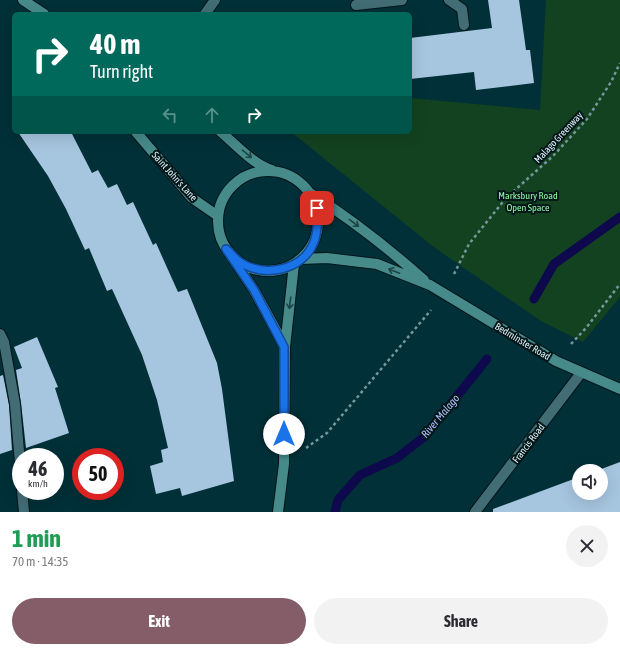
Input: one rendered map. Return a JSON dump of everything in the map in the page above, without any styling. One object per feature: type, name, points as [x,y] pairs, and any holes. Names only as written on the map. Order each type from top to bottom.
[{"type":"main road","points":[[23,0],[41,12]]},
{"type":"main road","name":"Saint John's Lane","points":[[138,134],[192,198],[218,216]]},
{"type":"main road","points":[[223,134],[251,158],[266,168],[284,174],[298,181],[310,193],[317,208],[318,224],[314,243],[305,255],[298,261],[283,269],[271,271],[254,270],[239,262],[226,249]]},
{"type":"main road","points":[[276,171],[260,171],[241,179],[230,188],[222,202],[218,216],[219,230],[226,249],[254,290],[284,347]]},
{"type":"main road","name":"Bedminster Road","points":[[310,193],[345,216],[391,251],[430,285]]},
{"type":"main road","name":"Bedminster Road","points":[[298,261],[327,258],[377,264],[430,285],[556,361],[620,389]]},
{"type":"main road","points":[[278,512],[284,464],[284,347],[298,261]]},
{"type":"street","points":[[206,12],[215,0]]},
{"type":"street","points":[[356,5],[402,0]]},
{"type":"street","points":[[449,0],[462,9],[464,25]]},
{"type":"street","points":[[0,334],[4,342],[15,404],[19,448]]},
{"type":"street","name":"Francis Road","points":[[475,512],[581,373]]},
{"type":"street","points":[[23,500],[24,512]]},
{"type":"path","name":"Malago Greenway","points":[[284,464],[327,433],[445,293],[470,244],[506,198],[553,156],[587,119],[611,82],[620,63]]},
{"type":"path","points":[[556,361],[586,328],[620,284]]},
{"type":"green space","name":"Marksbury Road Open Space","points":[[546,0],[620,0],[620,297],[583,342],[541,321],[435,248],[293,134],[412,134],[412,98],[540,110]]},
{"type":"building","points":[[488,0],[519,0],[526,50],[530,50],[534,83],[476,90],[474,72],[412,79],[412,38],[492,28]]},
{"type":"building","points":[[19,134],[72,134],[92,173],[98,170],[108,188],[117,184],[127,205],[133,202],[153,245],[156,243],[178,292],[187,289],[217,363],[222,389],[234,481],[182,496],[180,488],[156,494],[150,466],[163,462],[161,450],[168,448],[157,400],[142,355],[112,289],[107,291],[89,248],[85,250],[66,209],[48,176]]},
{"type":"building","points":[[37,337],[58,387],[55,388],[69,433],[26,448],[16,370],[22,368],[14,347]]},
{"type":"building","points":[[3,375],[9,405],[12,450],[0,454],[0,376]]},
{"type":"building","points":[[620,462],[620,512],[493,512],[493,509],[572,480],[572,500],[608,500],[608,466]]},
{"type":"waterway","name":"River Malago","points":[[534,299],[554,264],[620,217]]},
{"type":"waterway","name":"River Malago","points":[[335,512],[338,500],[360,475],[397,458],[424,437],[487,359]]},
{"type":"route","points":[[284,434],[284,347],[254,290],[226,249],[239,262],[254,270],[271,271],[283,269],[294,264],[305,255],[314,243],[318,224],[317,208]]}]
